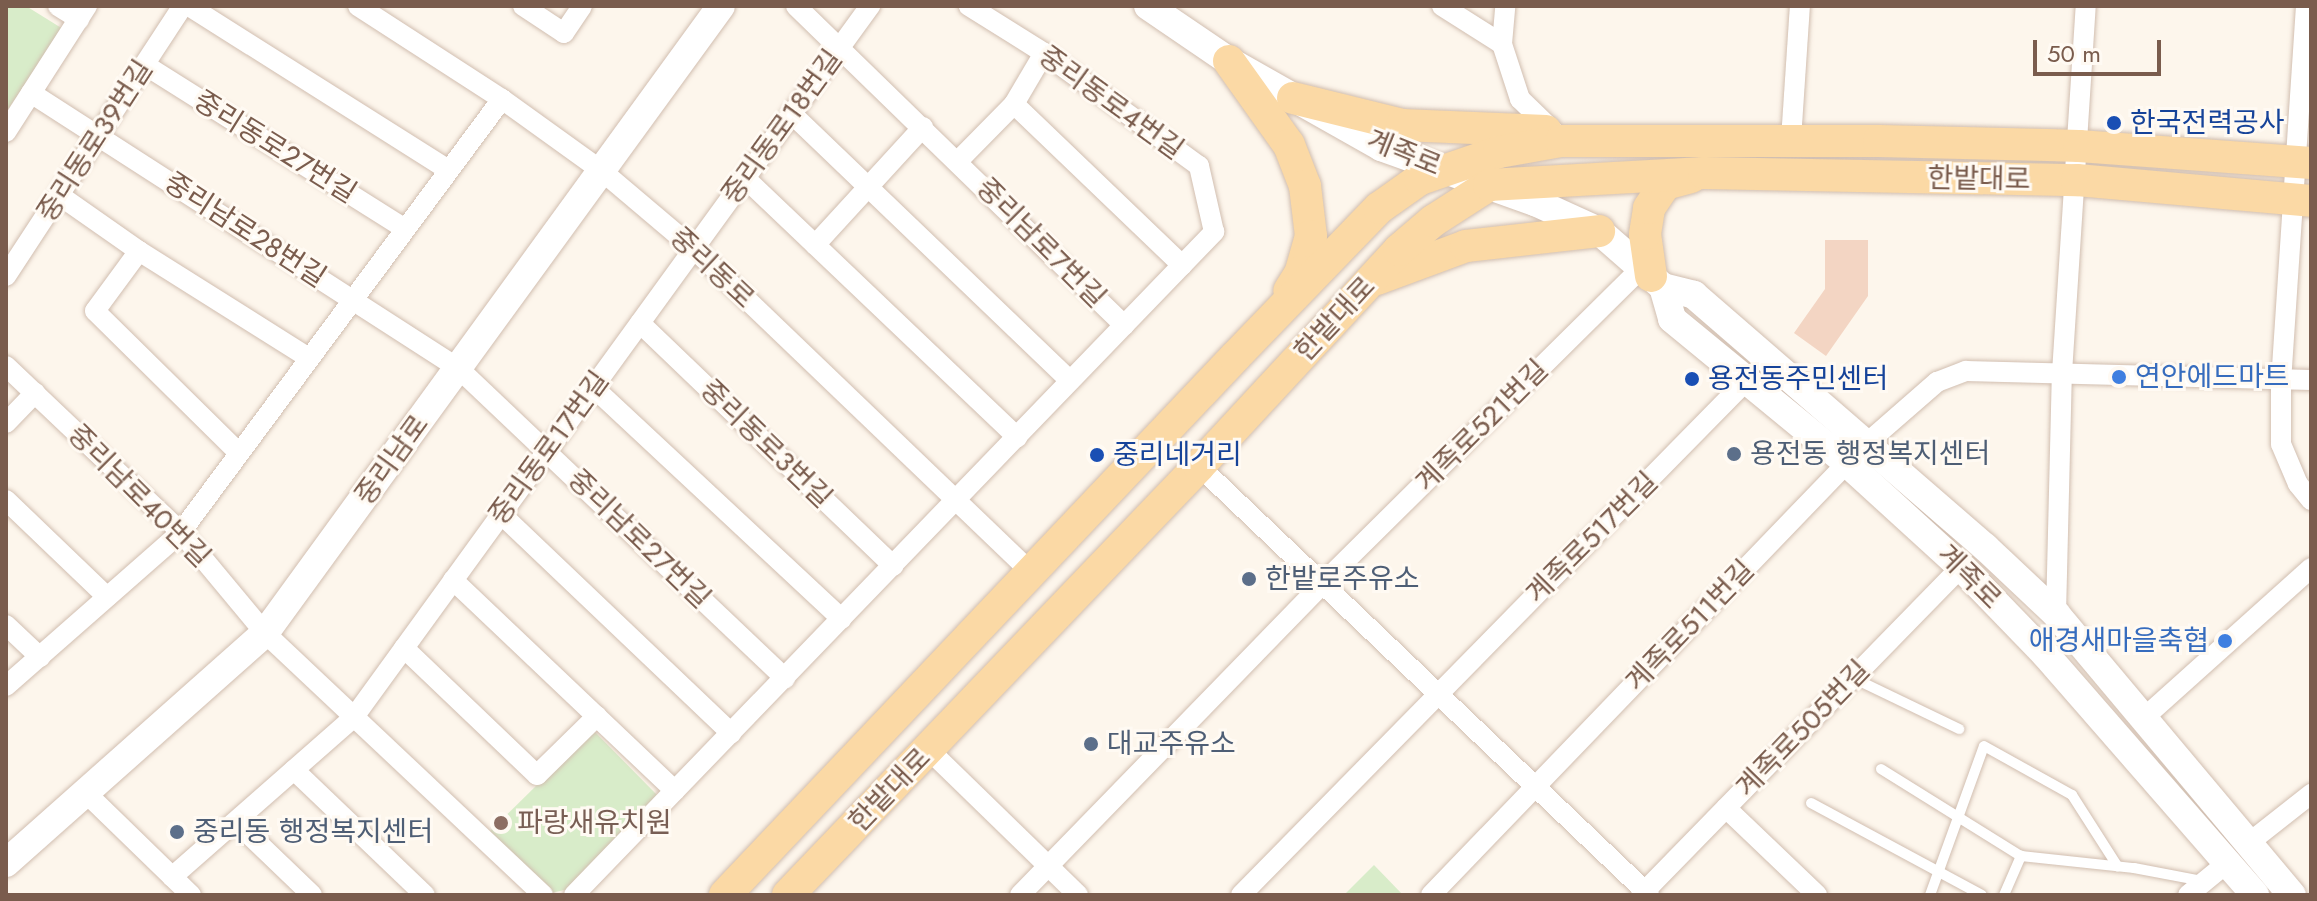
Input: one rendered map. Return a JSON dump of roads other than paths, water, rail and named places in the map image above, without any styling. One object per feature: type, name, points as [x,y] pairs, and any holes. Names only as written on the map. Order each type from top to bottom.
[{"type":"main road","name":"중리남로","points":[[6,863],[265,633],[721,6]]},
{"type":"main road","name":"계족로","points":[[1148,6],[1229,61],[1381,147],[1489,185],[1599,231],[1652,277],[1694,295],[1867,443],[2056,614],[2292,895]]},
{"type":"main road","points":[[1229,61],[1289,145],[1305,186],[1311,236],[1301,272],[1280,304],[1235,357]]},
{"type":"main road","points":[[1293,98],[1402,125],[1606,133],[1632,141]]},
{"type":"main road","name":"한밭대로","points":[[725,895],[1379,208],[1397,193],[1444,170],[1499,152],[1561,141],[1791,140],[2079,146],[2304,163]]},
{"type":"main road","points":[[1652,277],[1645,234],[1649,208],[1665,184],[1704,173]]},
{"type":"main road","name":"한밭대로","points":[[788,895],[1199,466],[1414,236],[1489,185],[1704,173],[2077,180],[2302,200]]},
{"type":"main road","points":[[1371,281],[1466,246],[1599,231]]},
{"type":"main road","name":"계족로","points":[[1652,277],[1672,319],[1847,463],[1961,567],[2046,655],[2255,895]]},
{"type":"street","points":[[6,132],[83,12],[58,6]]},
{"type":"street","points":[[186,6],[448,170]]},
{"type":"street","name":"중리동로39번길","points":[[6,276],[186,6]]},
{"type":"street","name":"중리동로","points":[[358,6],[502,99],[602,171],[694,249],[1031,572]]},
{"type":"street","points":[[523,6],[564,33],[582,6]]},
{"type":"street","name":"중리남로7번길","points":[[796,6],[1124,325]]},
{"type":"street","name":"중리동로18번길","points":[[694,249],[870,6]]},
{"type":"street","name":"중리동로4번길","points":[[955,502],[1214,232],[1199,166],[1044,53],[969,6]]},
{"type":"street","points":[[1442,6],[1502,44]]},
{"type":"street","points":[[1505,6],[1502,44],[1520,99],[1553,131]]},
{"type":"street","points":[[1791,140],[1800,6]]},
{"type":"street","points":[[2056,614],[2062,373],[2086,6]]},
{"type":"street","points":[[2306,6],[2302,200],[2281,379],[2281,444],[2298,484],[2311,500]]},
{"type":"street","name":"중리남로7번길","points":[[958,161],[1014,104],[1044,53]]},
{"type":"street","name":"중리동로27번길","points":[[145,65],[405,229]]},
{"type":"street","name":"중리남로28번길","points":[[31,93],[458,368]]},
{"type":"street","points":[[6,686],[181,532],[502,99]]},
{"type":"street","name":"중리동로4번길","points":[[1014,104],[1182,265]]},
{"type":"street","points":[[792,114],[1070,381]]},
{"type":"street","points":[[815,245],[923,127]]},
{"type":"street","points":[[745,178],[1017,437]]},
{"type":"street","points":[[59,195],[139,251],[309,358]]},
{"type":"street","name":"중리동로17번길","points":[[172,877],[354,717],[694,249]]},
{"type":"street","points":[[139,251],[95,311],[239,453]]},
{"type":"street","name":"계족로521번길","points":[[1020,895],[1321,585],[1652,277]]},
{"type":"street","name":"중리동로3번길","points":[[640,323],[893,566]]},
{"type":"street","name":"중리남로40번길","points":[[6,366],[181,532],[265,633],[543,895]]},
{"type":"street","name":"중리남로27번길","points":[[458,368],[785,678]]},
{"type":"street","points":[[1867,443],[1937,382],[1966,371],[2311,380]]},
{"type":"street","name":"계족로517번길","points":[[1241,895],[1746,381]]},
{"type":"street","points":[[593,387],[842,619]]},
{"type":"street","points":[[6,423],[35,393]]},
{"type":"street","name":"계족로511번길","points":[[1431,895],[1847,463]]},
{"type":"street","points":[[1199,466],[1534,788]]},
{"type":"street","points":[[6,500],[107,597]]},
{"type":"street","points":[[574,895],[955,502]]},
{"type":"street","points":[[501,514],[731,733]]},
{"type":"street","name":"계족로505번길","points":[[1534,788],[1645,894],[1961,567]]},
{"type":"street","points":[[2145,717],[2311,568]]},
{"type":"street","points":[[453,580],[675,791]]},
{"type":"street","points":[[6,625],[40,657]]},
{"type":"street","points":[[404,648],[537,775],[597,716]]},
{"type":"street","points":[[929,750],[1078,895]]},
{"type":"street","points":[[294,770],[425,895]]},
{"type":"street","points":[[85,792],[191,895]]},
{"type":"street","points":[[2250,842],[2311,794]]},
{"type":"street","points":[[1726,808],[1817,895]]},
{"type":"street","points":[[236,822],[312,895]]},
{"type":"street","points":[[2196,888],[2227,863]]},
{"type":"lane","points":[[1853,678],[1959,729]]},
{"type":"lane","points":[[1930,895],[1984,746],[2072,795],[2118,867]]},
{"type":"lane","points":[[1881,769],[2021,856],[2118,867],[2196,888]]},
{"type":"lane","points":[[1811,803],[1982,895]]},
{"type":"lane","points":[[2004,895],[2021,856]]},
{"type":"place","name":"한국전력공사","points":[[2114,123]]},
{"type":"place","name":"연안에드마트","points":[[2119,377]]},
{"type":"place","name":"용전동주민센터","points":[[1692,379]]},
{"type":"place","name":"용전동 행정복지센터","points":[[1734,454]]},
{"type":"place","name":"중리네거리","points":[[1097,455]]},
{"type":"place","name":"한밭로주유소","points":[[1249,579]]},
{"type":"place","name":"애경새마을축협","points":[[2225,641]]},
{"type":"place","name":"대교주유소","points":[[1091,744]]},
{"type":"place","name":"파랑새유치원","points":[[501,823]]},
{"type":"place","name":"중리동 행정복지센터","points":[[177,832]]}]
